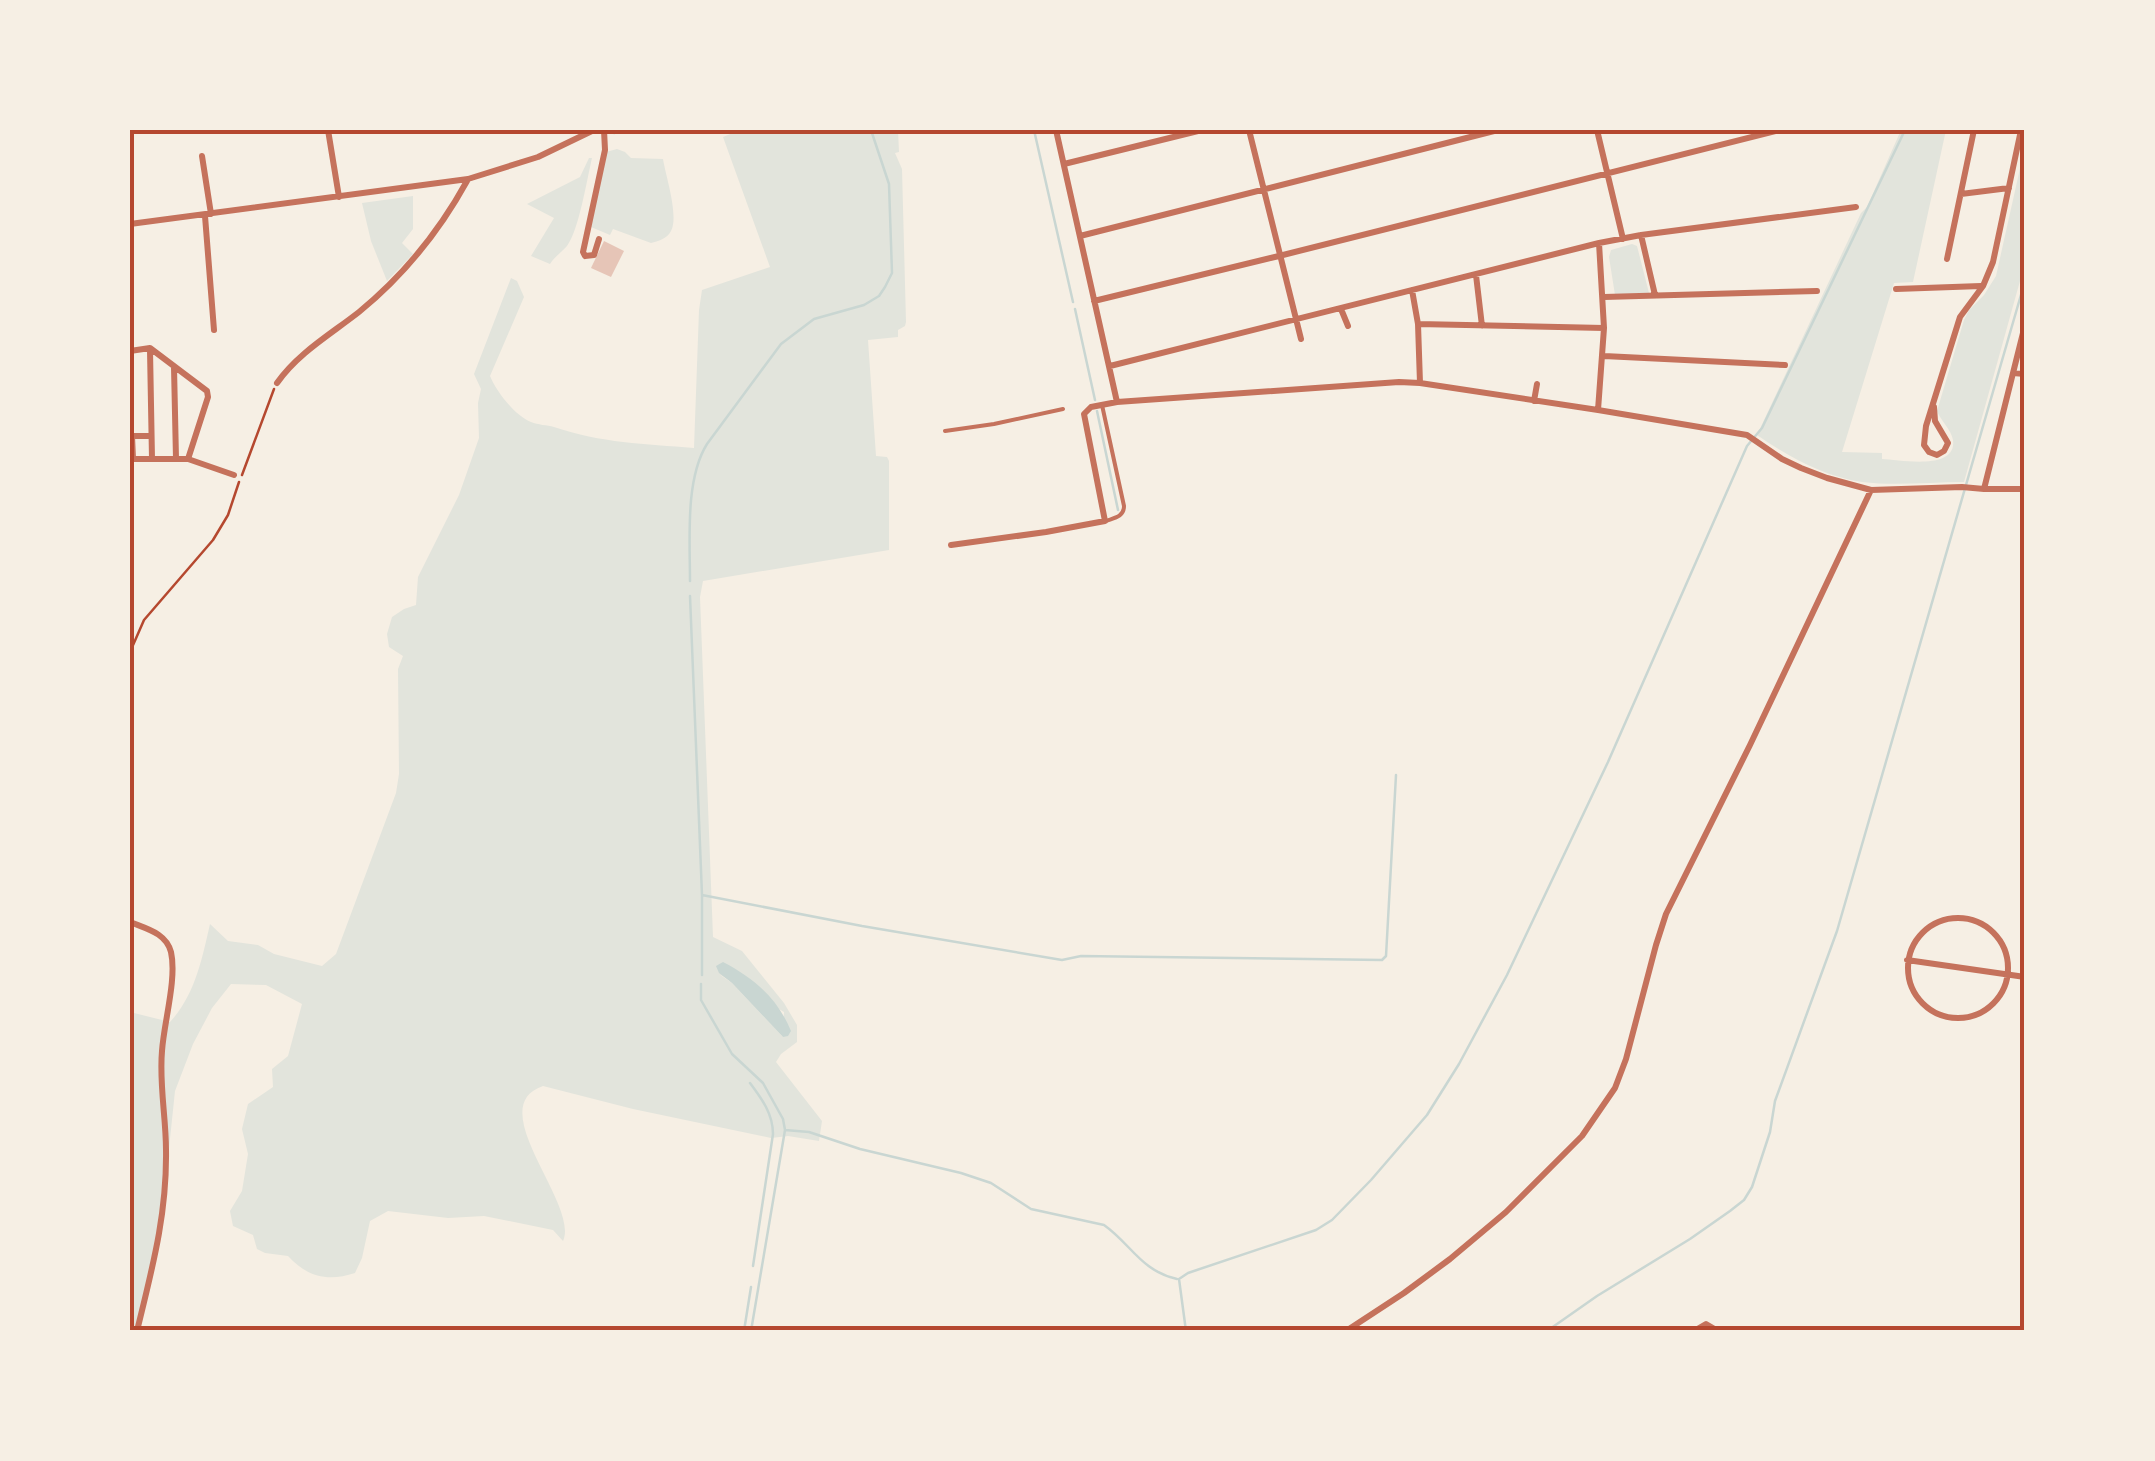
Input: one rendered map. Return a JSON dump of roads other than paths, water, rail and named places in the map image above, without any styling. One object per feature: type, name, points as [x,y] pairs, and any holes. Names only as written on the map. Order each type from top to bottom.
[{"type":"street","points":[[328,130],[339,197]]},
{"type":"street","points":[[130,224],[468,180],[538,156],[594,130]]},
{"type":"street","points":[[599,238],[594,255],[584,255],[605,150],[604,130]]},
{"type":"street","points":[[1056,130],[1118,402]]},
{"type":"street","points":[[1064,164],[1202,130]]},
{"type":"street","points":[[1248,130],[1301,338]]},
{"type":"street","points":[[1080,236],[1498,130]]},
{"type":"street","points":[[1597,130],[1623,239]]},
{"type":"street","points":[[1094,300],[1780,130]]},
{"type":"street","points":[[1947,259],[1974,130]]},
{"type":"street","points":[[1934,408],[1948,443],[1941,454],[1926,449],[1926,426],[1960,317],[1983,286],[1992,262],[2021,130]]},
{"type":"street","points":[[202,156],[214,330]]},
{"type":"street","points":[[277,383],[311,348],[378,295],[423,248],[468,180]]},
{"type":"street","points":[[1960,194],[2008,188]]},
{"type":"street","points":[[1110,366],[1641,235],[1856,208]]},
{"type":"street","points":[[1641,235],[1655,295]]},
{"type":"street","points":[[1598,410],[1604,356],[1599,244]]},
{"type":"street","points":[[1476,274],[1482,326]]},
{"type":"street","points":[[1896,289],[1983,286]]},
{"type":"street","points":[[1412,290],[1418,324],[1420,384]]},
{"type":"street","points":[[1604,298],[1817,291]]},
{"type":"street","points":[[1342,309],[1348,326]]},
{"type":"street","points":[[1418,324],[1604,328]]},
{"type":"street","points":[[1984,489],[2025,325]]},
{"type":"street","points":[[150,348],[152,460]]},
{"type":"street","points":[[130,351],[150,348],[207,391],[188,459]]},
{"type":"street","points":[[1604,356],[1785,366]]},
{"type":"street","points":[[174,366],[176,459]]},
{"type":"street","points":[[2012,373],[2025,374]]},
{"type":"street","points":[[1105,521],[1084,414],[1089,408],[1118,402],[1399,382],[1747,435],[1801,468],[1871,490],[2025,488]]},
{"type":"street","points":[[1534,401],[1537,384]]},
{"type":"street","points":[[951,545],[1119,516],[1124,506],[1102,404]]},
{"type":"street","points":[[946,431],[1063,409]]},
{"type":"street","points":[[1925,437],[1934,431],[1942,432]]},
{"type":"street","points":[[151,436],[132,436],[133,460],[188,459],[234,475]]},
{"type":"street","points":[[1346,1331],[1435,1270],[1506,1212],[1582,1136],[1615,1088],[1666,914],[1871,490]]},
{"type":"street","points":[[1974,920],[2001,941],[2008,974],[2004,990],[1982,1013],[1950,1018],[1935,1014],[1912,992],[1908,960],[1913,944],[1924,930],[1939,921],[1974,920]]},
{"type":"street","points":[[130,922],[163,936],[170,951],[173,980],[162,1053],[164,1198],[160,1236],[138,1331]]},
{"type":"street","points":[[1908,960],[2025,977]]},
{"type":"street","points":[[1694,1331],[1706,1324],[1718,1331]]},
{"type":"waterway","points":[[614,133],[621,130]]},
{"type":"waterway","points":[[690,581],[692,492],[707,444],[781,344],[814,319],[864,305],[879,296],[892,273],[889,184],[871,130]]},
{"type":"waterway","points":[[1034,130],[1073,302]]},
{"type":"waterway","points":[[1186,1331],[1179,1279],[1316,1230],[1332,1220],[1427,1115],[1459,1064],[1507,975],[1608,762],[1747,446],[1762,428],[1905,130]]},
{"type":"waterway","points":[[1547,1331],[1730,1211],[1752,1187],[1770,1132],[1775,1101],[1837,931],[2025,281]]},
{"type":"waterway","points":[[1075,309],[1095,400]]},
{"type":"waterway","points":[[1097,411],[1118,510]]},
{"type":"waterway","points":[[690,596],[702,975]]},
{"type":"waterway","points":[[702,895],[1062,960],[1081,956],[1382,960],[1386,956],[1396,775]]},
{"type":"waterway","points":[[701,984],[701,1000],[732,1054],[763,1083],[785,1130],[751,1331]]},
{"type":"waterway","points":[[750,1083],[763,1101],[773,1127],[753,1266]]},
{"type":"waterway","points":[[785,1130],[809,1132],[860,1149],[961,1173],[991,1183],[1031,1209],[1104,1225],[1154,1270],[1177,1279]]},
{"type":"waterway","points":[[744,1331],[751,1287]]}]
